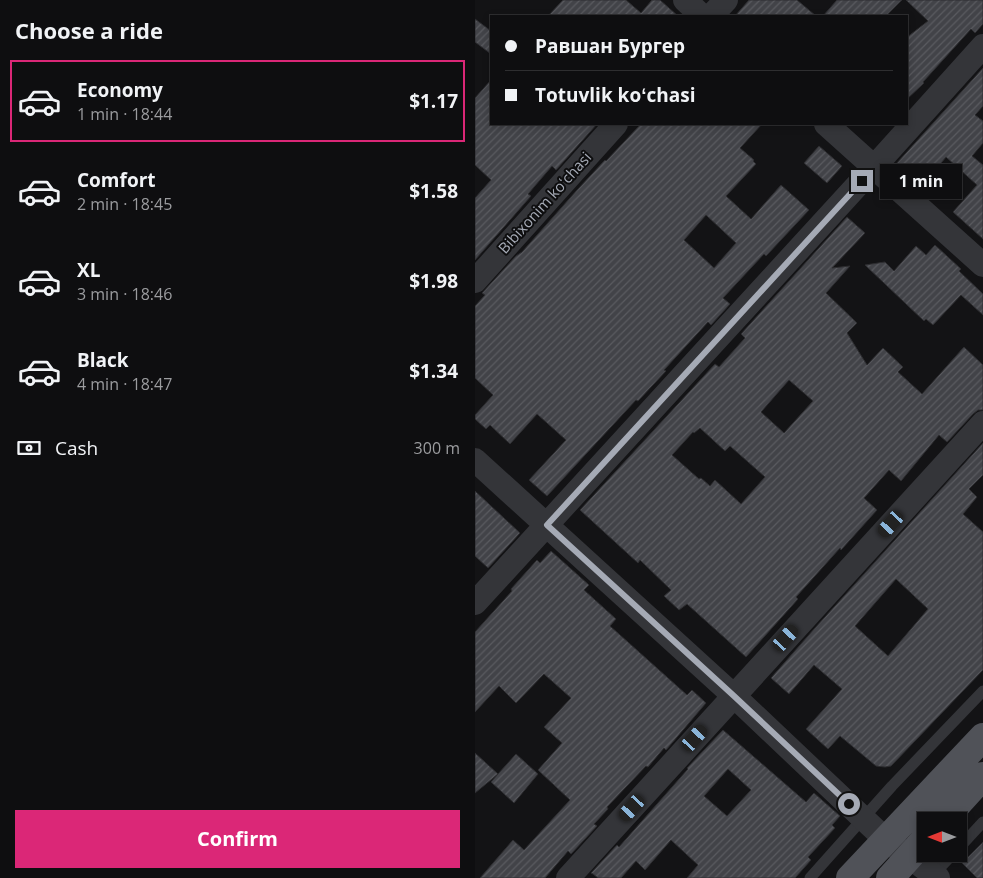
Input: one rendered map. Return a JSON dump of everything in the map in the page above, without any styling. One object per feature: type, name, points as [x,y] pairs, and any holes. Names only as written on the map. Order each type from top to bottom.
[{"type":"main road","points":[[850,878],[983,737]]},
{"type":"main road","points":[[950,812],[983,776]]},
{"type":"main road","points":[[890,878],[917,848]]},
{"type":"street","points":[[685,0],[701,15]]},
{"type":"street","points":[[712,15],[726,0]]},
{"type":"street","points":[[475,603],[983,46]]},
{"type":"street","name":"Bibixonim koʻchasi","points":[[475,281],[614,125]]},
{"type":"street","points":[[827,125],[983,265]]},
{"type":"street","points":[[568,878],[983,423]]},
{"type":"street","points":[[475,460],[734,696],[886,840],[917,847]]},
{"type":"street","points":[[926,862],[934,877]]},
{"type":"lane","points":[[811,878],[892,786],[983,691]]},
{"type":"lane","points":[[967,839],[983,822]]},
{"type":"lane","points":[[934,877],[946,862]]},
{"type":"building","points":[[563,0],[626,0],[641,13],[652,0],[660,0],[677,15],[549,15]]},
{"type":"building","points":[[749,0],[797,0],[815,15],[736,15]]},
{"type":"building","points":[[837,0],[902,0],[887,15],[824,15]]},
{"type":"building","points":[[906,0],[983,0],[983,24],[975,33],[971,29],[924,83],[908,98],[908,36],[928,21]]},
{"type":"building","points":[[475,19],[490,30],[490,53],[475,42]]},
{"type":"building","points":[[983,68],[983,106],[975,115],[983,121],[983,143],[972,156],[983,165],[983,239],[953,212],[977,185],[946,157],[922,186],[896,164]]},
{"type":"building","points":[[490,81],[490,125],[596,125],[556,170],[552,166],[528,194],[531,196],[475,260],[475,198],[491,180],[475,165],[475,98]]},
{"type":"building","points":[[640,125],[761,125],[740,148],[756,164],[726,196],[751,219],[781,185],[809,210],[723,298],[730,304],[711,325],[708,322],[664,370],[666,371],[638,401],[636,400],[547,496],[529,480],[566,440],[537,414],[510,444],[490,425],[486,429],[475,419],[475,415],[493,395],[475,378],[475,306],[485,295],[482,293],[516,256],[522,252],[605,160]],"holes":[[[706,215],[736,243],[714,268],[684,240]]]},
{"type":"building","points":[[819,146],[842,166],[827,183],[804,163]]},
{"type":"building","points":[[847,217],[865,233],[832,268],[850,266],[826,293],[857,323],[847,333],[867,365],[883,348],[903,367],[898,372],[922,394],[964,347],[983,365],[983,410],[978,410],[973,414],[947,442],[939,435],[901,481],[889,470],[864,498],[877,510],[796,597],[798,599],[746,657],[687,604],[679,610],[664,596],[671,590],[640,560],[638,563],[580,510],[715,364],[719,367],[745,338],[741,334]],"holes":[[[789,380],[813,401],[784,433],[761,412]],[[700,428],[725,451],[730,446],[765,477],[741,504],[715,480],[710,486],[701,478],[699,479],[672,455],[693,432]]]},
{"type":"building","points":[[935,245],[961,269],[959,271],[983,294],[983,315],[961,295],[933,325],[926,319],[924,321],[865,265],[885,262],[894,271],[916,246],[926,255]]},
{"type":"building","points":[[983,443],[983,475],[969,489],[977,497],[963,514],[983,532],[983,670],[891,766],[876,766],[840,736],[828,749],[806,729],[842,689],[814,665],[789,694],[771,678]],"holes":[[[896,579],[928,609],[888,656],[855,626]]]},
{"type":"building","points":[[475,491],[520,533],[488,568],[475,556]]},
{"type":"building","points":[[551,551],[589,585],[584,590],[616,619],[610,626],[687,695],[692,690],[706,703],[666,750],[664,748],[648,767],[646,766],[607,807],[608,809],[594,824],[597,826],[571,854],[568,851],[545,878],[480,878],[513,840],[524,850],[570,800],[538,770],[562,743],[544,727],[571,698],[544,674],[516,703],[499,686],[475,712],[475,632],[537,560],[540,563]]},
{"type":"building","points":[[723,730],[806,802],[814,793],[840,816],[832,825],[835,828],[808,857],[811,860],[795,878],[687,878],[698,865],[671,840],[645,870],[636,861],[621,878],[598,878],[591,873],[617,845],[619,847],[687,768]],"holes":[[[728,769],[751,790],[727,816],[704,796]]]},
{"type":"building","points":[[475,753],[498,774],[475,793]]},
{"type":"building","points":[[516,754],[538,774],[514,803],[491,782]]},
{"type":"building","points":[[983,842],[983,878],[977,878],[962,863],[967,862],[967,858]]},
{"type":"route","points":[[849,804],[547,525],[862,181]]}]
